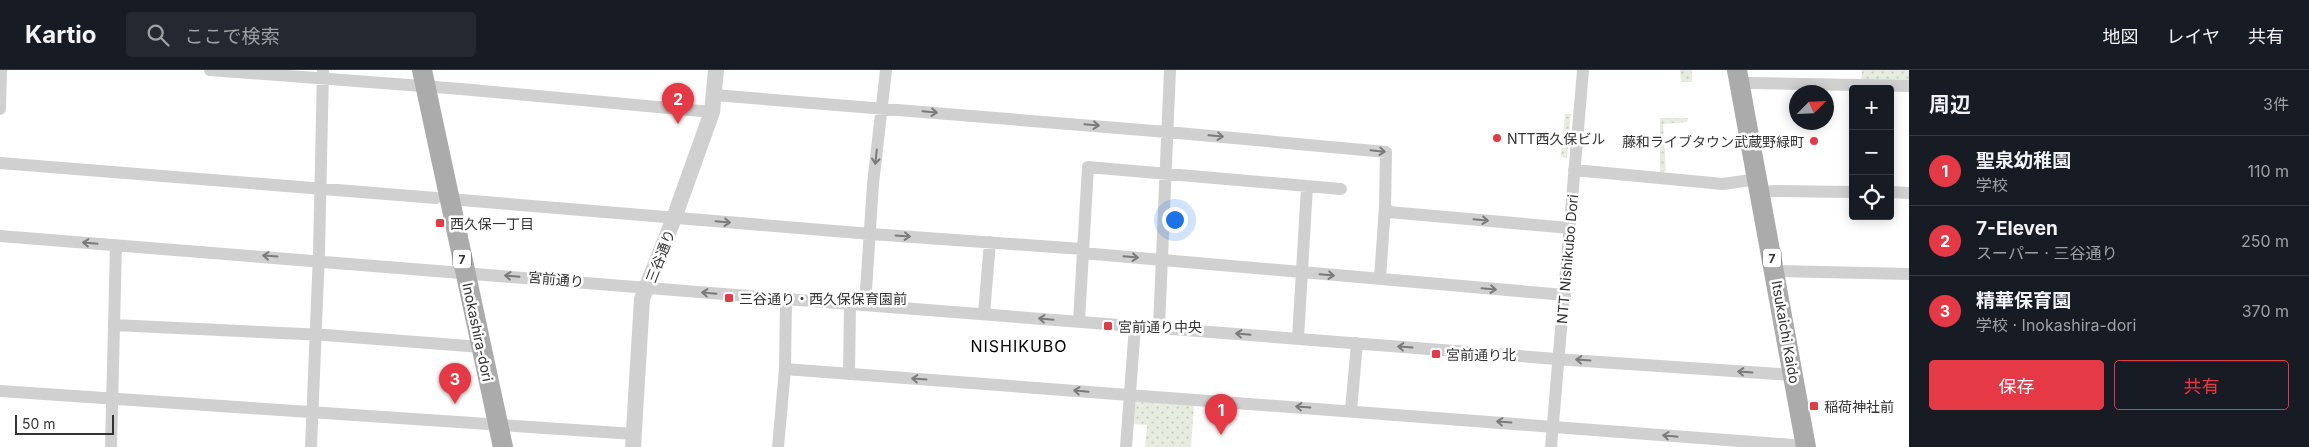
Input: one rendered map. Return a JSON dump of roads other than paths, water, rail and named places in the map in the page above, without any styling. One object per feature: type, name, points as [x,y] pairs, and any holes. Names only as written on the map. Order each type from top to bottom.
[{"type":"main road","name":"Itsukaichi Kaido","points":[[1743,77],[1774,271],[1806,446]]},
{"type":"main road","name":"Inokashira-dori","points":[[424,79],[503,447]]},
{"type":"street","points":[[0,108],[1,70]]},
{"type":"street","points":[[210,70],[424,79],[712,112]]},
{"type":"street","name":"三谷通り","points":[[634,440],[642,299],[674,218],[712,112],[716,70]]},
{"type":"street","points":[[865,305],[881,108],[886,70]]},
{"type":"street","points":[[1158,327],[1170,70]]},
{"type":"street","name":"NTT Nishikubo Dori","points":[[1551,447],[1583,70]]},
{"type":"street","points":[[311,447],[323,75]]},
{"type":"street","points":[[1743,77],[1909,86]]},
{"type":"street","points":[[714,95],[1168,132],[1386,152],[1385,206],[1380,280]]},
{"type":"street","points":[[0,163],[436,198]]},
{"type":"street","points":[[1079,321],[1088,167],[1340,190]]},
{"type":"street","points":[[1574,170],[1760,186],[1776,190],[1849,192]]},
{"type":"street","points":[[1298,338],[1307,187]]},
{"type":"street","points":[[1894,192],[1909,193]]},
{"type":"street","points":[[461,200],[990,242],[1302,271],[1310,274],[1565,295]]},
{"type":"street","points":[[1385,206],[1390,212],[1570,228]]},
{"type":"street","name":"宮前通り","points":[[0,236],[464,271],[647,288],[1558,359],[1793,375]]},
{"type":"street","points":[[984,314],[990,242]]},
{"type":"street","points":[[111,447],[116,245]]},
{"type":"street","points":[[1774,271],[1909,274]]},
{"type":"street","points":[[778,447],[785,370],[786,299]]},
{"type":"street","points":[[849,374],[850,304]]},
{"type":"street","points":[[114,325],[315,335],[481,347]]},
{"type":"street","points":[[1126,447],[1135,326]]},
{"type":"street","points":[[1351,410],[1357,343]]},
{"type":"street","points":[[785,370],[1351,410],[1806,446]]},
{"type":"street","points":[[0,391],[498,425],[634,440]]},
{"type":"place","name":"7-Eleven","points":[[678,124]]},
{"type":"place","name":"NTT西久保ビル","points":[[1497,138]]},
{"type":"place","name":"藤和ライブタウン武蔵野緑町","points":[[1814,141]]},
{"type":"place","name":"西久保一丁目","points":[[440,223]]},
{"type":"place","name":"三谷通り・西久保保育園前","points":[[729,298]]},
{"type":"place","name":"宮前通り中央","points":[[1108,326]]},
{"type":"place","name":"宮前通り北","points":[[1436,354]]},
{"type":"place","name":"精華保育園","points":[[455,404]]},
{"type":"place","name":"稲荷神社前","points":[[1814,406]]},
{"type":"place","name":"聖泉幼稚園","points":[[1221,435]]},
{"type":"district","name":"NISHIKUBO","points":[[1019,346]]}]
